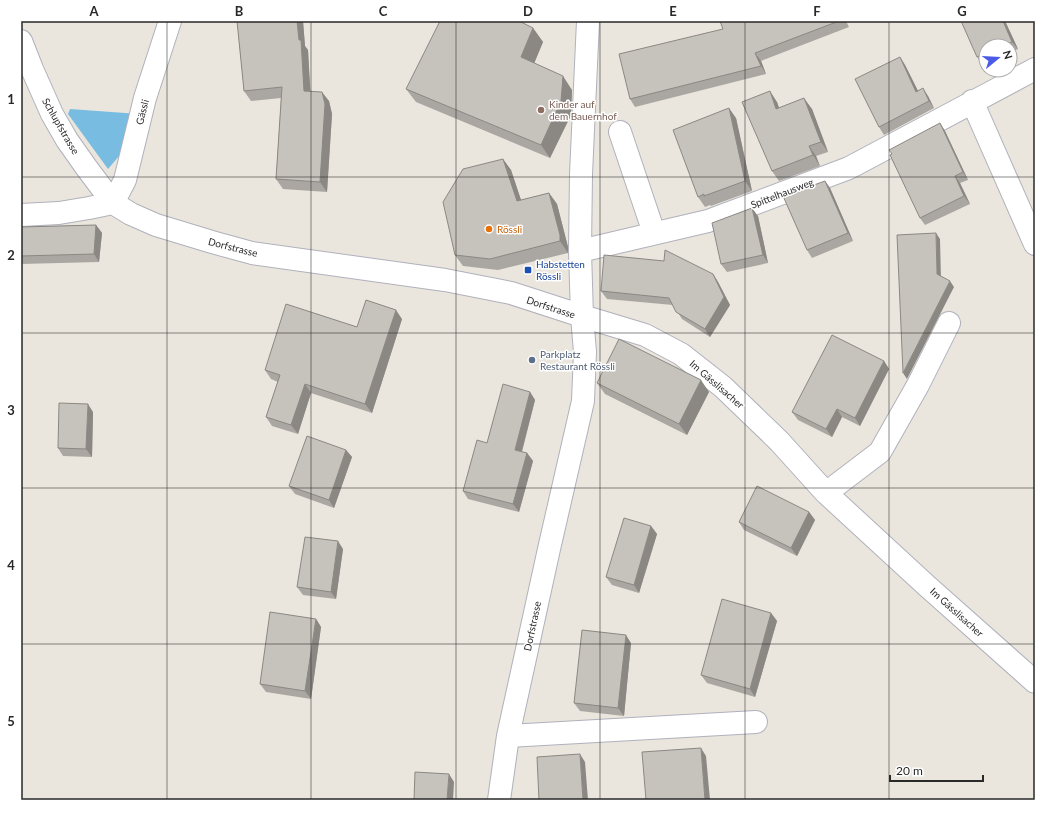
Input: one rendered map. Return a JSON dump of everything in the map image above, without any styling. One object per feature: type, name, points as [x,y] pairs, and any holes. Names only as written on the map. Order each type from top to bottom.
[{"type":"street","name":"Gässli","points":[[113,203],[125,180],[145,98],[170,21]]},
{"type":"street","points":[[582,316],[580,251],[581,174],[588,21]]},
{"type":"street","name":"Schlupfstrasse","points":[[21,41],[52,114],[67,140],[113,203]]},
{"type":"street","name":"Spittelhausweg","points":[[580,251],[708,221],[849,168],[1035,68]]},
{"type":"street","points":[[972,101],[1035,244]]},
{"type":"street","points":[[620,132],[654,233]]},
{"type":"street","points":[[21,215],[59,213],[113,203]]},
{"type":"street","name":"Dorfstrasse","points":[[113,203],[131,214],[156,225],[252,253],[445,280],[511,294],[582,316],[585,352],[583,401],[508,736],[500,800]]},
{"type":"street","name":"Im Gässlisacher","points":[[582,316],[645,335],[681,354],[723,387],[779,441],[826,492],[927,586],[1035,682]]},
{"type":"street","points":[[826,492],[880,452],[918,385],[949,323]]},
{"type":"street","points":[[508,736],[756,722]]},
{"type":"water","points":[[70,109],[139,114],[131,142],[108,169],[68,114]]},
{"type":"building","points":[[237,21],[297,21],[299,40],[301,40],[304,91],[322,92],[325,104],[320,182],[276,179],[282,87],[244,91]]},
{"type":"building","points":[[440,21],[519,21],[533,28],[521,57],[563,76],[561,101],[541,145],[406,89]]},
{"type":"building","points":[[720,21],[839,21],[755,53],[761,66],[630,99],[619,54],[723,29]]},
{"type":"building","points":[[961,21],[1003,21],[1010,38],[978,38],[977,57]]},
{"type":"building","points":[[900,57],[916,92],[923,88],[929,101],[879,127],[855,79]]},
{"type":"building","points":[[770,91],[776,109],[804,98],[821,142],[809,146],[813,155],[772,171],[742,102]]},
{"type":"building","points":[[729,108],[745,181],[698,197],[673,130]]},
{"type":"building","points":[[940,123],[963,172],[955,176],[964,196],[920,218],[889,150]]},
{"type":"building","points":[[503,159],[517,201],[549,193],[560,235],[560,241],[490,259],[455,255],[443,202],[463,169]]},
{"type":"building","points":[[825,181],[848,233],[807,250],[783,196]]},
{"type":"building","points":[[752,208],[763,255],[721,264],[712,223]]},
{"type":"building","points":[[96,225],[94,254],[21,256],[21,227]]},
{"type":"building","points":[[936,233],[937,274],[950,281],[903,373],[897,235]]},
{"type":"building","points":[[665,250],[713,274],[724,297],[705,329],[676,312],[669,298],[601,291],[604,255],[664,261]]},
{"type":"building","points":[[366,300],[396,310],[365,404],[305,384],[291,425],[266,417],[280,375],[265,370],[286,304],[357,327]]},
{"type":"building","points":[[832,335],[884,361],[855,418],[837,409],[826,429],[792,412]]},
{"type":"building","points":[[619,339],[701,380],[679,424],[597,383]]},
{"type":"building","points":[[503,384],[530,392],[515,450],[527,453],[513,504],[463,491],[477,440],[487,443]]},
{"type":"building","points":[[59,403],[88,404],[86,449],[58,448]]},
{"type":"building","points":[[307,436],[346,450],[329,500],[289,486]]},
{"type":"building","points":[[757,486],[809,512],[791,548],[739,522]]},
{"type":"building","points":[[624,518],[651,526],[634,585],[606,577]]},
{"type":"building","points":[[305,537],[338,541],[331,592],[297,587]]},
{"type":"building","points":[[722,599],[771,613],[750,689],[701,675]]},
{"type":"building","points":[[270,612],[316,619],[305,691],[260,684]]},
{"type":"building","points":[[582,630],[626,635],[618,708],[574,703]]},
{"type":"building","points":[[701,748],[705,800],[646,800],[642,752]]},
{"type":"building","points":[[580,754],[583,800],[539,800],[537,757]]},
{"type":"building","points":[[415,772],[449,774],[447,800],[414,800]]},
{"type":"place","name":"Kinder auf dem Bauernhof","points":[[541,110]]},
{"type":"place","name":"Rössli","points":[[489,229]]},
{"type":"place","name":"Habstetten Rössli","points":[[528,270]]},
{"type":"place","name":"Parkplatz Restaurant Rössli","points":[[532,360]]}]
